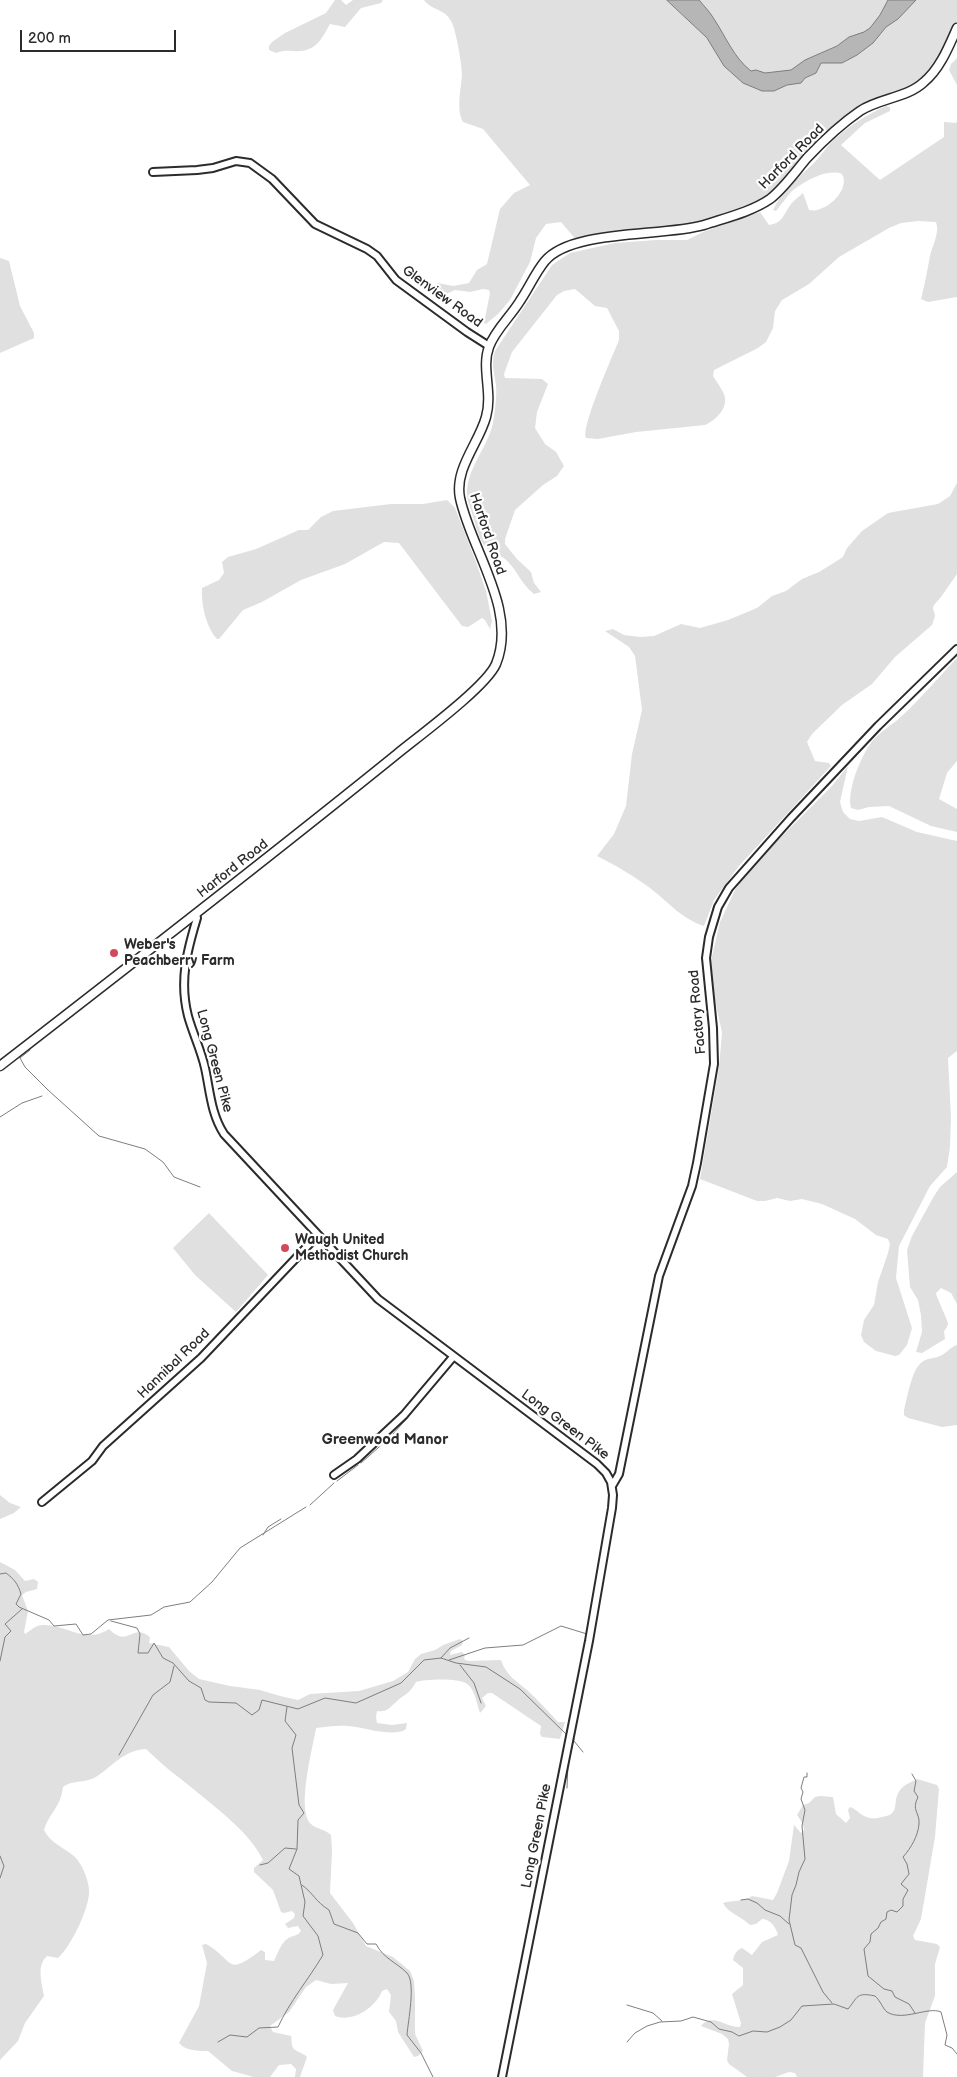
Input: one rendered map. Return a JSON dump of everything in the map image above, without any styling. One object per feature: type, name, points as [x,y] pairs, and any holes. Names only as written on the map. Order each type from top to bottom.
[{"type":"main road","name":"Harford Road","points":[[0,1066],[298,834],[454,707],[484,680],[494,668],[501,639],[500,612],[464,511],[459,490],[462,471],[480,436],[487,413],[489,390],[486,363],[489,346],[517,306],[542,265],[553,253],[570,246],[613,237],[689,229],[747,210],[766,201],[780,189],[819,146],[853,116],[874,103],[911,91],[926,81],[940,61],[957,28]]},
{"type":"street","name":"Glenview Road","points":[[153,172],[213,168],[236,161],[250,163],[272,179],[315,224],[367,249],[376,256],[396,280],[489,346]]},
{"type":"street","name":"Factory Road","points":[[612,1486],[619,1474],[659,1276],[690,1192],[697,1163],[714,1064],[713,1028],[706,958],[709,937],[718,907],[736,878],[791,818],[878,726],[957,649]]},
{"type":"street","name":"Long Green Pike","points":[[196,915],[197,918],[185,959],[184,993],[188,1017],[203,1060],[215,1117],[231,1144],[378,1299],[597,1464],[609,1477],[612,1486],[612,1508],[596,1605],[502,2077]]},
{"type":"street","name":"Hannibal Road","points":[[42,1502],[92,1461],[103,1446],[201,1358],[318,1236]]},
{"type":"street","points":[[334,1474],[356,1459],[404,1415],[453,1357]]},
{"type":"shaded area","points":[[335,0],[341,0],[346,5],[353,0],[383,0],[381,3],[361,8],[345,27],[330,24],[315,46],[311,48],[276,53],[269,50],[272,42],[285,33],[326,13]]},
{"type":"shaded area","points":[[424,0],[957,0],[957,21],[940,55],[926,77],[913,86],[869,102],[769,195],[760,201],[687,226],[577,241],[561,222],[546,224],[536,238],[530,262],[510,300],[486,324],[484,323],[489,290],[483,289],[470,292],[455,290],[444,295],[434,289],[434,286],[438,283],[453,286],[469,283],[477,270],[487,264],[500,209],[514,193],[530,185],[483,129],[463,122],[459,105],[462,70],[453,25],[445,14],[430,6]]},
{"type":"shaded area","points":[[667,0],[699,0],[711,14],[735,54],[745,66],[751,71],[756,70],[765,73],[791,70],[805,60],[837,46],[849,37],[864,32],[870,28],[880,15],[888,0],[916,0],[898,19],[886,27],[873,43],[857,55],[842,63],[821,63],[816,73],[805,78],[801,83],[787,85],[774,91],[762,91],[743,83],[724,66],[707,38]]},
{"type":"shaded area","points":[[957,58],[957,85],[949,70],[951,64]]},
{"type":"shaded area","points":[[886,106],[890,107],[890,111],[865,123],[841,145],[880,180],[944,137],[944,122],[956,123],[957,121],[957,297],[928,302],[921,299],[936,235],[936,222],[918,221],[901,223],[839,257],[809,284],[782,300],[775,311],[773,328],[766,342],[714,370],[713,376],[724,394],[725,404],[713,420],[705,425],[636,432],[598,439],[586,438],[588,420],[619,340],[619,331],[607,308],[595,306],[575,289],[564,291],[557,295],[512,352],[504,374],[505,378],[542,379],[548,384],[537,412],[535,428],[545,444],[556,452],[564,466],[557,476],[543,485],[515,510],[505,539],[505,544],[531,572],[534,583],[541,592],[534,594],[525,585],[513,567],[503,557],[488,549],[482,541],[468,501],[467,490],[471,473],[493,423],[496,394],[493,364],[495,351],[552,265],[570,253],[615,243],[687,240],[703,232],[760,212],[769,225],[774,224],[782,218],[792,203],[803,193],[809,210],[829,205],[835,200],[843,187],[844,180],[842,174],[822,174],[808,180],[791,192],[776,211],[773,210],[786,190],[814,163],[834,140],[860,120]]},
{"type":"shaded area","points":[[0,258],[9,261],[20,306],[34,333],[34,338],[0,353]]},
{"type":"shaded area","points":[[957,483],[957,574],[934,605],[935,616],[932,625],[895,657],[872,684],[842,705],[812,734],[807,742],[815,761],[829,763],[831,766],[739,866],[714,900],[704,926],[682,915],[650,888],[597,856],[614,834],[626,806],[632,754],[642,710],[635,656],[629,647],[605,631],[613,629],[624,635],[654,636],[681,624],[700,628],[728,620],[757,608],[772,596],[786,591],[802,579],[819,572],[843,557],[847,548],[862,531],[888,513],[938,504],[950,496]]},
{"type":"shaded area","points":[[447,500],[455,508],[486,591],[492,621],[490,629],[482,618],[468,627],[462,626],[399,543],[384,542],[345,564],[301,580],[262,602],[243,610],[219,639],[213,634],[203,608],[202,588],[219,580],[224,573],[222,562],[228,557],[256,549],[299,530],[308,530],[321,517],[333,511],[391,504],[423,504]]},
{"type":"shaded area","points":[[957,658],[957,761],[947,773],[939,799],[957,809],[957,832],[931,826],[889,806],[869,807],[858,810],[851,808],[852,785],[861,760],[871,742],[898,720]]},
{"type":"shaded area","points":[[848,766],[840,802],[843,812],[850,819],[859,821],[882,817],[917,832],[957,841],[957,1051],[948,1058],[951,1117],[950,1147],[947,1167],[930,1186],[899,1246],[896,1278],[912,1328],[907,1345],[899,1355],[895,1356],[876,1351],[864,1342],[861,1335],[864,1320],[874,1305],[878,1282],[890,1244],[888,1239],[876,1235],[855,1219],[822,1204],[802,1199],[790,1201],[777,1198],[757,1201],[700,1179],[719,1068],[722,1032],[715,1001],[711,961],[720,922],[735,890],[744,878],[777,841],[831,787]]},
{"type":"shaded area","points":[[957,1172],[957,1304],[951,1293],[941,1288],[936,1293],[948,1322],[948,1326],[944,1331],[945,1339],[922,1353],[916,1352],[922,1332],[921,1315],[918,1300],[910,1287],[907,1250],[912,1236],[934,1196],[940,1187]]},
{"type":"shaded area","points":[[209,1213],[268,1275],[236,1312],[195,1275],[173,1248]]},
{"type":"shaded area","points":[[957,1345],[957,1425],[942,1427],[908,1418],[904,1415],[904,1410],[916,1369],[923,1361],[940,1356]]},
{"type":"shaded area","points":[[0,1495],[10,1503],[21,1507],[14,1513],[0,1519]]},
{"type":"shaded area","points":[[0,1562],[15,1570],[25,1581],[34,1579],[38,1582],[37,1589],[22,1595],[28,1611],[25,1634],[40,1625],[60,1627],[84,1635],[92,1635],[109,1629],[121,1637],[138,1632],[144,1633],[150,1637],[149,1643],[169,1647],[189,1671],[199,1679],[260,1690],[298,1700],[310,1694],[359,1691],[393,1681],[408,1672],[415,1659],[421,1654],[460,1639],[463,1641],[462,1645],[451,1651],[450,1655],[462,1652],[465,1655],[464,1659],[468,1661],[501,1660],[505,1670],[511,1677],[531,1694],[558,1722],[565,1722],[560,1739],[542,1737],[540,1734],[541,1726],[492,1693],[488,1693],[482,1698],[486,1706],[480,1713],[470,1686],[457,1681],[434,1680],[416,1682],[409,1692],[389,1708],[377,1711],[377,1723],[392,1725],[407,1723],[406,1729],[386,1732],[344,1726],[316,1728],[305,1792],[305,1805],[311,1824],[331,1835],[330,1893],[353,1923],[366,1946],[393,1957],[410,1971],[414,1981],[415,2034],[423,2051],[418,2056],[414,2057],[398,2032],[396,2021],[389,2012],[391,1995],[387,1989],[382,1991],[375,2003],[363,2012],[342,2018],[335,2016],[333,2010],[348,1983],[331,1984],[316,1980],[306,1987],[289,2012],[270,2026],[273,2032],[291,2036],[292,2047],[307,2057],[300,2077],[295,2077],[296,2069],[291,2064],[279,2065],[270,2077],[254,2077],[232,2071],[208,2051],[196,2051],[179,2043],[199,2006],[207,1963],[202,1945],[206,1944],[231,1964],[235,1965],[261,1950],[265,1952],[265,1960],[274,1961],[285,1941],[301,1931],[298,1926],[288,1928],[285,1924],[294,1918],[295,1914],[292,1911],[281,1912],[273,1890],[254,1872],[254,1868],[263,1860],[248,1838],[226,1816],[146,1749],[137,1750],[124,1756],[94,1778],[70,1783],[63,1787],[60,1800],[44,1830],[50,1838],[75,1857],[80,1864],[89,1889],[87,1905],[69,1945],[63,1953],[58,1958],[47,1956],[44,1960],[41,1975],[44,1996],[25,2023],[18,2041],[0,2060]]},
{"type":"shaded area","points":[[917,1779],[937,1785],[939,1789],[935,1837],[921,1919],[913,1936],[915,1940],[937,1944],[940,1947],[935,1964],[935,1996],[925,2023],[923,2077],[797,2077],[795,2073],[789,2072],[775,2077],[747,2077],[729,2064],[727,2060],[728,2039],[722,2034],[701,2026],[705,2022],[715,2020],[740,2027],[741,2023],[732,1994],[743,1985],[743,1968],[733,1960],[734,1956],[742,1948],[752,1955],[762,1942],[778,1935],[774,1926],[768,1920],[762,1919],[756,1924],[750,1925],[723,1903],[746,1899],[752,1896],[773,1900],[789,1861],[794,1825],[801,1833],[804,1830],[803,1824],[797,1815],[803,1805],[809,1803],[815,1797],[833,1797],[836,1814],[846,1823],[850,1818],[848,1810],[850,1807],[867,1817],[878,1818],[892,1813],[897,1794],[906,1785]]},
{"type":"waterway","points":[[30,1050],[20,1058],[25,1067],[99,1136],[145,1149],[163,1162],[174,1177],[200,1187]]},
{"type":"waterway","points":[[0,1117],[22,1103],[42,1096]]},
{"type":"waterway","points":[[393,1434],[410,1415]]},
{"type":"waterway","points":[[361,1463],[387,1440]]},
{"type":"waterway","points":[[337,1481],[358,1465]]},
{"type":"waterway","points":[[310,1505],[334,1483]]},
{"type":"waterway","points":[[0,1574],[6,1573],[17,1585],[21,1594],[16,1604],[19,1607],[49,1620],[54,1626],[76,1624],[83,1635],[91,1634],[108,1620],[151,1615],[164,1607],[190,1602],[212,1582],[240,1548],[306,1507]]},
{"type":"waterway","points":[[263,1535],[268,1527],[281,1519]]},
{"type":"waterway","points":[[0,1661],[5,1637],[11,1631],[5,1624],[22,1609]]},
{"type":"waterway","points":[[111,1621],[137,1628],[140,1634],[138,1653],[148,1653],[154,1643],[163,1658],[173,1663],[189,1681],[201,1688],[205,1700],[209,1702],[236,1703],[252,1715],[259,1710],[262,1700],[298,1709],[325,1698],[356,1703],[401,1683],[424,1660],[441,1658],[456,1663],[486,1667],[520,1689],[566,1734]]},
{"type":"waterway","points":[[449,1660],[485,1648],[523,1645],[561,1626],[587,1634]]},
{"type":"waterway","points":[[441,1658],[450,1648],[469,1638]]},
{"type":"waterway","points":[[460,1665],[474,1683],[481,1703]]},
{"type":"waterway","points":[[119,1755],[153,1695],[170,1682],[174,1666]]},
{"type":"waterway","points":[[218,2042],[230,2035],[247,2037],[259,2028],[278,2027],[288,2008],[323,1955],[318,1936],[303,1916],[305,1902],[299,1876],[289,1869],[297,1849],[298,1820],[304,1813],[299,1805],[292,1748],[296,1735],[285,1721],[287,1707]]},
{"type":"waterway","points":[[567,1788],[568,1763],[574,1739]]},
{"type":"waterway","points":[[574,1741],[583,1752]]},
{"type":"waterway","points":[[807,1773],[801,1788],[803,1792],[801,1799],[805,1810],[802,1826],[805,1859],[792,1895],[789,1920],[795,1945],[801,1948],[823,1992],[832,2003]]},
{"type":"waterway","points":[[912,1774],[916,1781],[914,1791],[918,1797],[915,1805],[919,1824],[914,1842],[903,1857],[909,1874],[901,1884],[908,1890],[903,1899],[903,1906],[897,1912],[891,1910],[887,1912],[886,1919],[871,1934],[870,1942],[864,1949],[868,1976],[884,1989],[892,1991],[895,1997],[909,2004],[915,2013]]},
{"type":"waterway","points":[[260,1865],[268,1863],[285,1848],[296,1849]]},
{"type":"waterway","points":[[0,1856],[4,1866],[0,1878]]},
{"type":"waterway","points":[[302,1885],[329,1910],[334,1924],[358,1933],[367,1944],[376,1944],[386,1957],[407,1973],[411,1985],[407,2035],[421,2053],[433,2077]]},
{"type":"waterway","points":[[741,1900],[748,1899],[757,1903],[765,1910],[780,1916],[789,1924]]},
{"type":"waterway","points":[[627,2042],[635,2033],[647,2026],[660,2022],[681,2021],[693,2017],[711,2022],[719,2029],[739,2036],[753,2031],[767,2032],[791,2020],[802,2006],[834,2004],[848,2009],[858,1996],[864,1995],[875,1996],[886,2011],[893,2015],[908,2015],[929,2011],[941,2012],[947,2035],[945,2045],[952,2048],[957,2054]]},
{"type":"waterway","points":[[627,2005],[653,2013],[662,2021]]},
{"type":"place","name":"Weber's Peachberry Farm","points":[[114,953]]},
{"type":"place","name":"Waugh United Methodist Church","points":[[285,1248]]},
{"type":"district","name":"Greenwood Manor","points":[[385,1440]]}]
